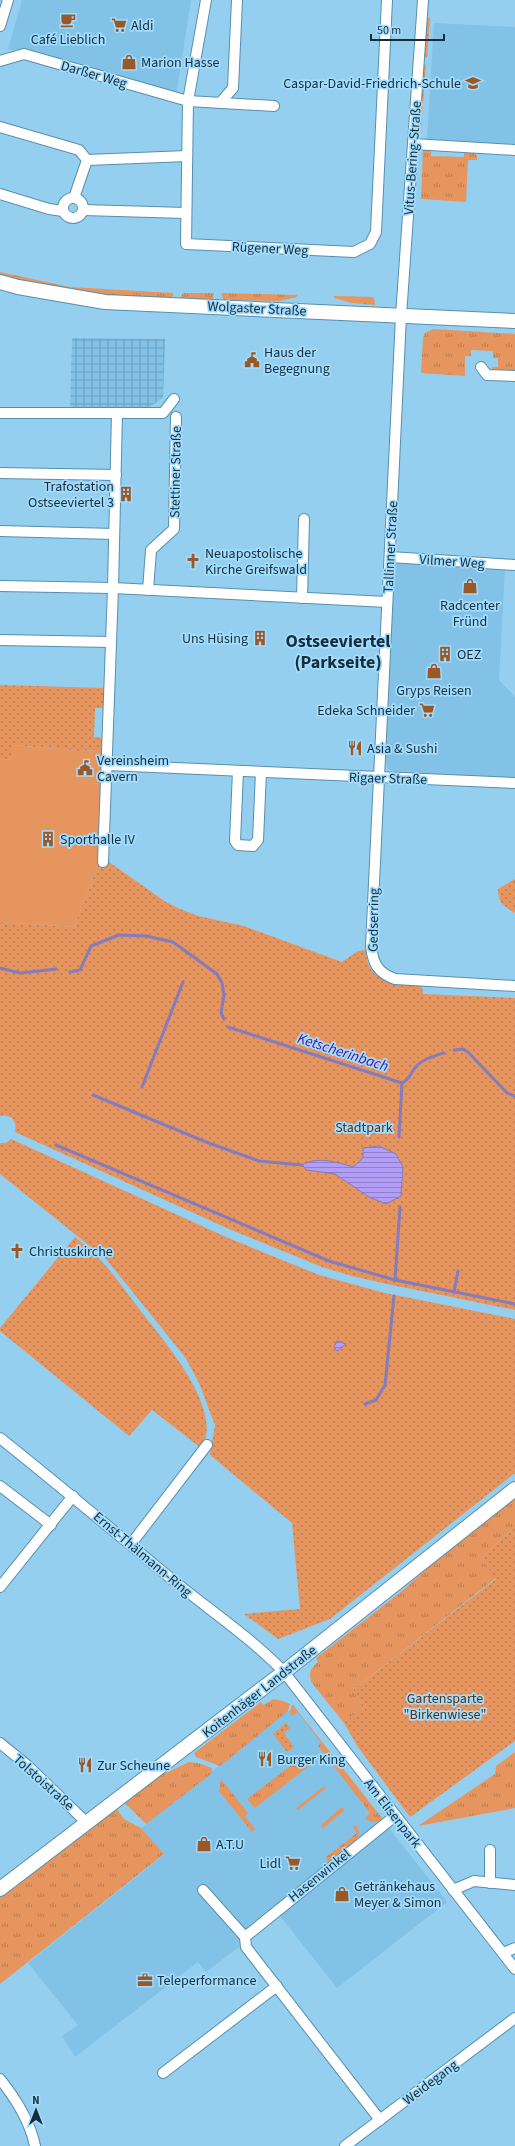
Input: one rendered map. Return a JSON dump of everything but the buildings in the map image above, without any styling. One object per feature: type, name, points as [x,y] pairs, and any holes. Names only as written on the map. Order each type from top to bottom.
[{"type":"main road","name":"Wolgaster Straße","points":[[0,282],[18,287],[105,302],[515,321]]},
{"type":"main road","name":"Koitenhäger Landstraße","points":[[0,1889],[284,1672],[515,1489]]},
{"type":"street","points":[[0,26],[8,0]]},
{"type":"street","points":[[83,210],[186,213],[188,101],[206,0]]},
{"type":"street","points":[[220,103],[233,88],[237,0]]},
{"type":"street","name":"Rügener Weg","points":[[186,213],[186,244],[354,252],[370,244],[376,232],[387,0]]},
{"type":"street","name":"Vitus-Bering-Straße","points":[[401,316],[423,0]]},
{"type":"street","name":"Darßer Weg","points":[[0,61],[11,57],[29,55],[188,101],[274,106]]},
{"type":"street","points":[[0,127],[79,150],[87,160]]},
{"type":"street","points":[[413,144],[515,150]]},
{"type":"street","points":[[87,160],[187,156]]},
{"type":"street","points":[[74,198],[80,201],[83,210],[80,216],[74,219],[67,217],[63,210],[65,202],[74,198],[87,160]]},
{"type":"street","points":[[0,194],[49,209],[63,210]]},
{"type":"street","name":"Tallinner Straße","points":[[378,778],[401,316]]},
{"type":"street","points":[[481,367],[488,375],[515,376]]},
{"type":"street","points":[[0,413],[164,413],[174,399]]},
{"type":"street","points":[[103,862],[113,588],[117,413]]},
{"type":"street","name":"Stettiner Straße","points":[[148,590],[151,550],[174,529],[176,417]]},
{"type":"street","points":[[0,473],[116,475]]},
{"type":"street","points":[[302,598],[304,519]]},
{"type":"street","points":[[0,531],[114,534]]},
{"type":"street","name":"Vilmer Weg","points":[[390,557],[515,565]]},
{"type":"street","points":[[0,586],[113,588],[387,602]]},
{"type":"street","points":[[0,640],[111,642]]},
{"type":"street","name":"Rigaer Straße","points":[[107,765],[515,783]]},
{"type":"street","points":[[238,771],[235,841],[238,845],[247,846],[253,846],[258,840],[261,772]]},
{"type":"street","name":"Gedserring","points":[[378,778],[371,946],[375,966],[387,976],[400,980],[515,986]]},
{"type":"street","name":"Ernst-Thälmann-Ring","points":[[0,1438],[73,1496],[174,1580],[262,1649],[284,1672]]},
{"type":"street","points":[[131,1544],[207,1445]]},
{"type":"street","points":[[0,1486],[50,1525]]},
{"type":"street","points":[[0,1587],[73,1496]]},
{"type":"street","name":"Am Elisenpark","points":[[284,1672],[515,1969]]},
{"type":"street","name":"Tolstoistraße","points":[[0,1743],[28,1766],[87,1823]]},
{"type":"street","name":"Hasenwinkel","points":[[244,1937],[395,1816]]},
{"type":"street","points":[[490,1850],[490,1883]]},
{"type":"street","points":[[453,1890],[474,1881],[515,1885]]},
{"type":"street","points":[[203,1890],[244,1937],[246,1947],[380,2120]]},
{"type":"street","points":[[503,1954],[515,1948]]},
{"type":"street","points":[[163,2073],[276,1986]]},
{"type":"street","name":"Weidegang","points":[[345,2146],[515,2018]]},
{"type":"street","points":[[0,2079],[14,2096],[32,2133],[35,2146]]},
{"type":"shaded area","points":[[22,0],[191,0],[176,96],[8,49]]},
{"type":"shaded area","name":"Caspar-David-Friedrich-Schule","points":[[434,23],[515,27],[515,144],[427,139]]},
{"type":"shaded area","points":[[72,338],[165,339],[163,398],[148,408],[70,407]]},
{"type":"shaded area","points":[[402,562],[505,568],[499,680],[515,697],[515,779],[396,772],[388,769],[385,760],[394,568],[397,563]]},
{"type":"shaded area","points":[[379,1146],[396,1154],[403,1167],[401,1196],[386,1204],[369,1197],[335,1174],[307,1170],[302,1165],[308,1162],[321,1160],[353,1167],[363,1158],[363,1148]]},
{"type":"shaded area","points":[[337,1341],[346,1344],[337,1351],[334,1347]]},
{"type":"shaded area","points":[[293,1705],[447,1902],[337,1988],[280,1916],[206,1972],[198,1962],[75,2057],[62,2036],[78,2025],[28,1963],[164,1855],[141,1828],[282,1715],[288,1711],[289,1712]]},
{"type":"green space","points":[[426,18],[430,18],[427,58],[423,54]]},
{"type":"green space","points":[[426,64],[421,131],[417,130],[423,67]]},
{"type":"green space","points":[[423,149],[431,150],[431,156],[464,157],[464,151],[474,152],[477,156],[477,160],[468,160],[466,202],[421,199]]},
{"type":"green space","points":[[0,272],[70,287],[174,293],[171,299],[92,295],[0,278]]},
{"type":"green space","points":[[183,293],[214,293],[213,299],[182,299],[180,298]]},
{"type":"green space","points":[[221,294],[297,295],[297,297],[279,301],[224,300]]},
{"type":"green space","points":[[334,296],[374,297],[375,305],[352,303],[334,298]]},
{"type":"green space","points":[[433,329],[515,334],[515,373],[493,372],[492,367],[498,367],[498,358],[493,358],[493,351],[471,350],[471,356],[465,356],[465,376],[421,373],[423,337],[425,333]]},
{"type":"green space","points":[[0,685],[105,688],[104,708],[95,708],[94,737],[103,738],[103,750],[77,751],[14,745],[13,760],[0,759]]},
{"type":"green space","points":[[14,745],[77,751],[103,750],[98,865],[74,927],[0,922],[0,759],[13,760]]},
{"type":"green space","name":"Stadtpark","points":[[106,860],[166,902],[198,916],[244,926],[342,962],[358,951],[366,950],[367,961],[371,970],[377,976],[393,983],[422,986],[423,994],[515,998],[515,1310],[387,1284],[322,1267],[229,1229],[15,1132],[13,1119],[4,1115],[0,1116],[0,922],[74,927],[98,865]]},
{"type":"green space","points":[[515,879],[515,913],[502,904],[499,898],[498,889]]},
{"type":"green space","points":[[11,1139],[226,1237],[319,1275],[385,1293],[515,1319],[515,1473],[330,1619],[278,1639],[244,1614],[300,1609],[292,1523],[210,1455],[215,1425],[199,1383],[185,1357],[106,1259],[0,1174],[0,1143],[6,1143]]},
{"type":"green space","points":[[75,1237],[96,1255],[112,1273],[176,1356],[188,1376],[198,1395],[205,1414],[206,1432],[201,1448],[152,1410],[129,1436],[0,1331],[0,1328]]},
{"type":"green space","points":[[515,1495],[515,1527],[481,1558],[496,1578],[353,1690],[364,1706],[344,1723],[312,1683],[310,1674],[313,1667],[318,1662],[316,1658],[402,1591],[444,1553]]},
{"type":"green space","name":"Gartensparte \"Birkenwiese\"","points":[[515,1527],[515,1741],[410,1817],[358,1747],[344,1723],[364,1706],[353,1690],[496,1579],[481,1558]]},
{"type":"green space","points":[[274,1699],[290,1704],[288,1711],[220,1766],[196,1757],[194,1753],[261,1702],[263,1705]]},
{"type":"green space","points":[[293,1705],[382,1818],[379,1822],[371,1822],[365,1818],[370,1813],[318,1746],[321,1743],[298,1712],[292,1716],[289,1712]]},
{"type":"green space","points":[[286,1723],[290,1728],[284,1733],[294,1747],[287,1752],[273,1734]]},
{"type":"green space","points":[[515,1752],[515,1808],[418,1826],[495,1774],[496,1766]]},
{"type":"green space","points":[[302,1757],[309,1766],[255,1808],[247,1799]]},
{"type":"green space","points":[[189,1762],[198,1763],[212,1768],[211,1774],[146,1824],[124,1802],[155,1778]]},
{"type":"green space","points":[[221,1779],[248,1813],[245,1816],[255,1829],[252,1832],[219,1791]]},
{"type":"green space","points":[[324,1786],[326,1788],[298,1810],[296,1808]]},
{"type":"green space","points":[[342,1807],[345,1810],[323,1828],[321,1825]]},
{"type":"green space","points":[[116,1808],[124,1819],[141,1828],[164,1854],[0,1984],[0,1897]]},
{"type":"green space","points":[[356,1825],[359,1831],[358,1839],[328,1863],[326,1857],[357,1833],[353,1827]]},
{"type":"waterway","name":"Ketscherinbach","points":[[70,972],[80,970],[91,946],[119,935],[146,936],[173,942],[217,974],[222,983],[224,995],[221,1013],[224,1019]]},
{"type":"waterway","name":"Ketscherinbach","points":[[0,968],[20,973],[56,969]]},
{"type":"waterway","points":[[142,1087],[183,982]]},
{"type":"waterway","name":"Ketscherinbach","points":[[228,1027],[402,1083],[421,1062],[444,1053]]},
{"type":"waterway","name":"Ketscherinbach","points":[[454,1050],[463,1049],[468,1052],[507,1093],[515,1096]]},
{"type":"waterway","points":[[399,1137],[402,1083]]},
{"type":"waterway","points":[[93,1095],[206,1142],[259,1161],[302,1165]]},
{"type":"waterway","points":[[56,1145],[329,1261],[395,1280],[515,1304]]},
{"type":"waterway","points":[[395,1280],[400,1207]]},
{"type":"waterway","points":[[454,1292],[458,1271]]},
{"type":"waterway","points":[[365,1404],[376,1400],[385,1385],[394,1296]]},
{"type":"place","name":"Café Lieblich","points":[[68,20]]},
{"type":"place","name":"Aldi","points":[[119,25]]},
{"type":"place","name":"Marion Hasse","points":[[129,62]]},
{"type":"place","name":"Caspar-David-Friedrich-Schule","points":[[473,83]]},
{"type":"place","name":"Haus der Begegnung","points":[[252,360]]},
{"type":"place","name":"Trafostation Ostseeviertel 3","points":[[126,494]]},
{"type":"place","name":"Neuapostolische Kirche Greifswald","points":[[193,561]]},
{"type":"place","name":"Radcenter Fründ","points":[[470,586]]},
{"type":"place","name":"Uns Hüsing","points":[[260,638]]},
{"type":"place","name":"OEZ","points":[[445,654]]},
{"type":"place","name":"Gryps Reisen","points":[[434,671]]},
{"type":"place","name":"Edeka Schneider","points":[[427,710]]},
{"type":"place","name":"Asia & Sushi","points":[[355,748]]},
{"type":"place","name":"Vereinsheim Cavern","points":[[85,768]]},
{"type":"place","name":"Sporthalle IV","points":[[48,839]]},
{"type":"place","name":"Christuskirche","points":[[17,1251]]},
{"type":"place","name":"Burger King","points":[[265,1759]]},
{"type":"place","name":"Zur Scheune","points":[[85,1765]]},
{"type":"place","name":"A.T.U","points":[[204,1844]]},
{"type":"place","name":"Lidl","points":[[293,1863]]},
{"type":"place","name":"Getränkehaus Meyer & Simon","points":[[342,1894]]},
{"type":"place","name":"Teleperformance","points":[[145,1980]]},
{"type":"district","name":"Ostseeviertel (Parkseite)","points":[[338,651]]}]
